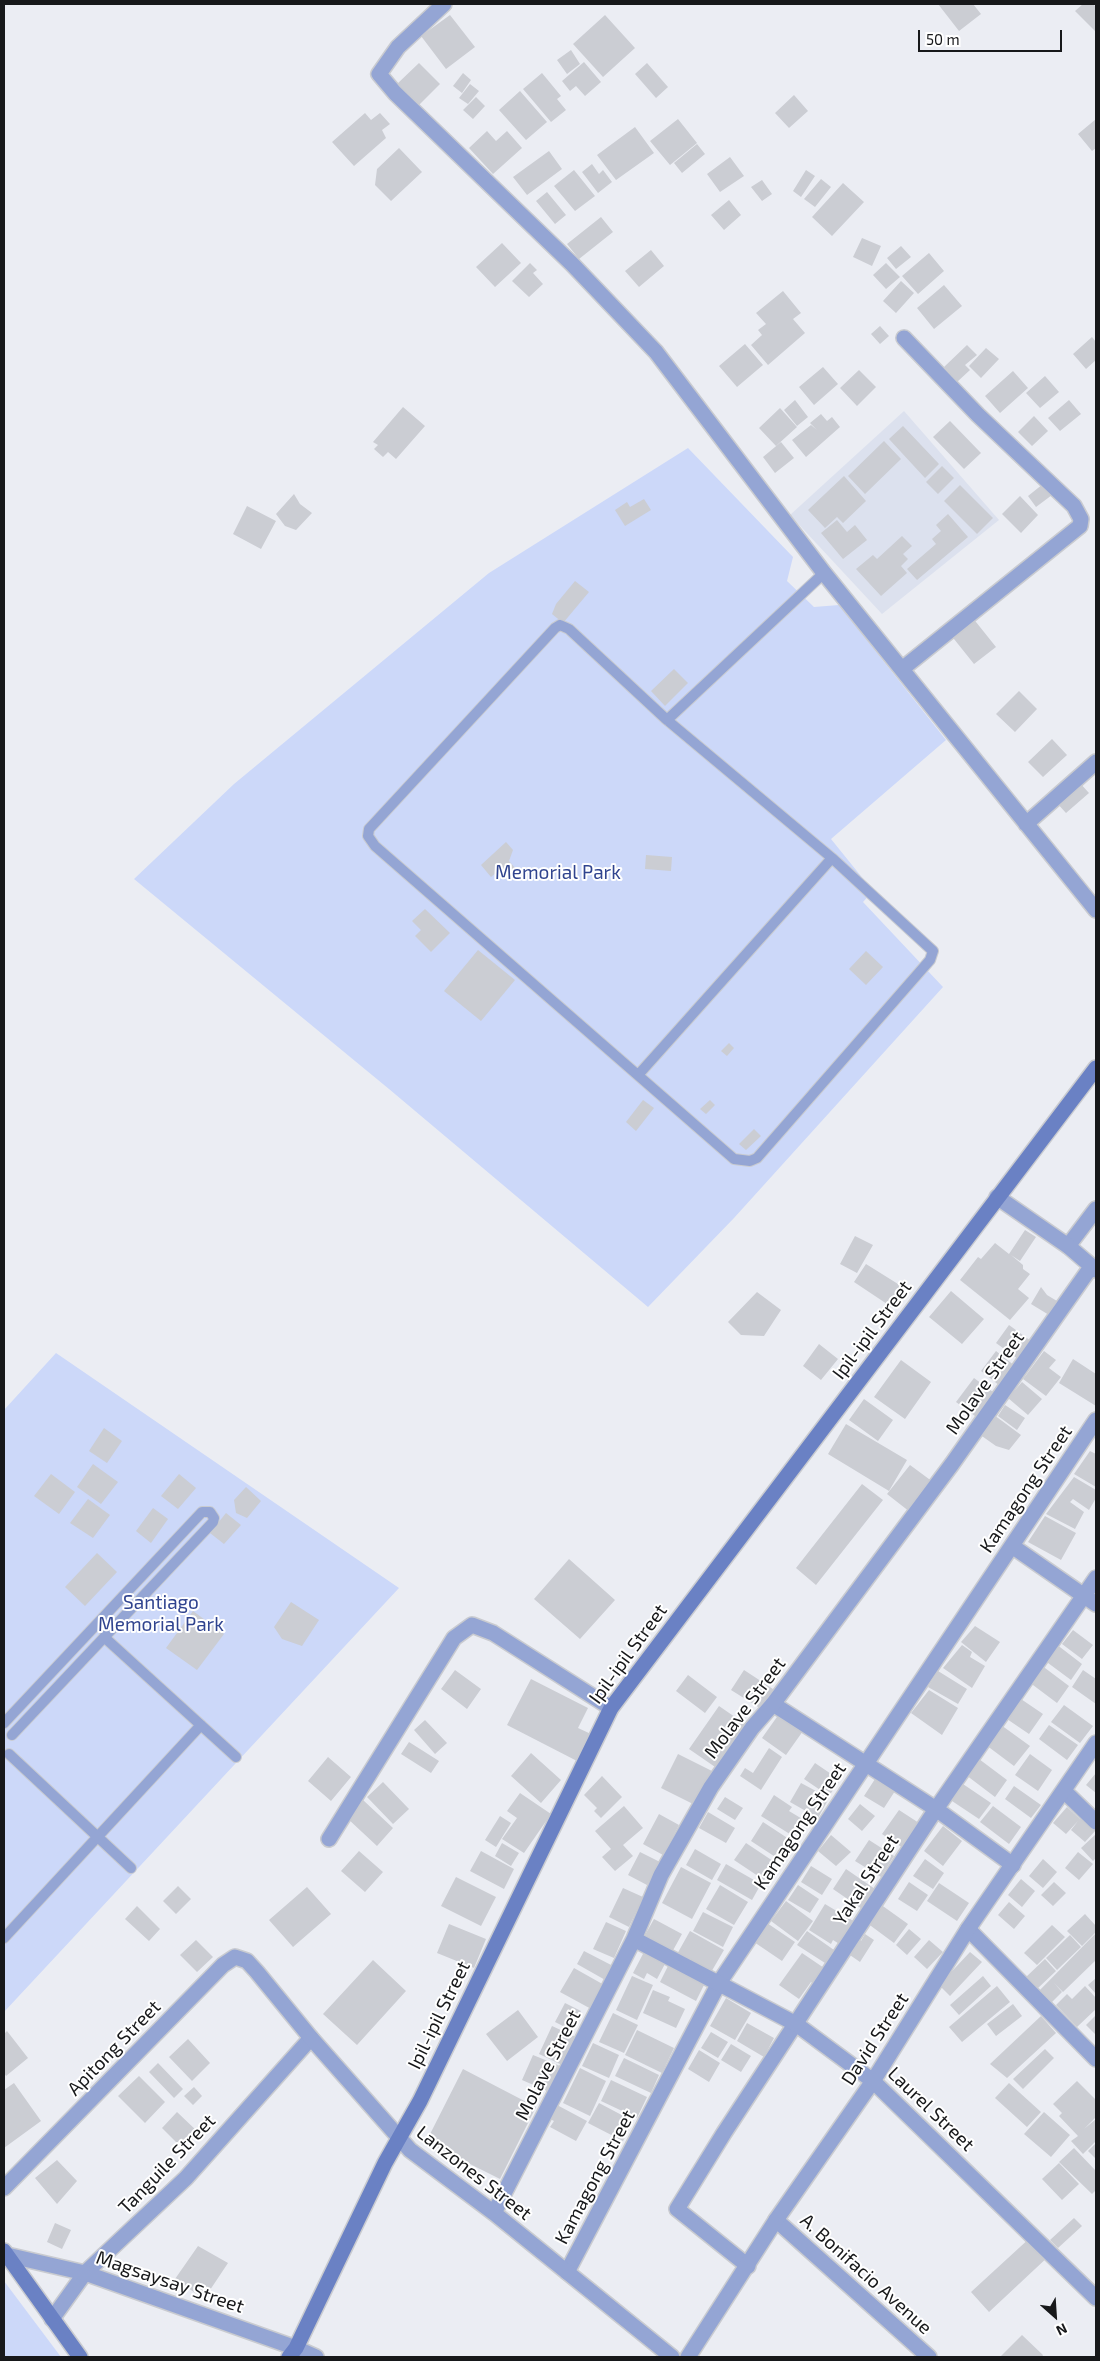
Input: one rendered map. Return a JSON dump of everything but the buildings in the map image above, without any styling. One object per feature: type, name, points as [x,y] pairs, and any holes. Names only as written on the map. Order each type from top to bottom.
[{"type":"main road","name":"Ipil-ipil Street","points":[[293,2352],[385,2163],[400,2139],[611,1708],[1096,1068]]},
{"type":"main road","points":[[5,2253],[80,2357]]},
{"type":"street","points":[[444,4],[398,47],[379,74],[395,92],[572,264],[656,352],[824,573],[1096,910]]},
{"type":"street","points":[[902,669],[1080,526],[1081,519],[1074,506],[978,415],[904,338]]},
{"type":"street","points":[[1026,824],[1096,762]]},
{"type":"street","points":[[997,1197],[1068,1246],[1094,1269]]},
{"type":"street","points":[[1068,1246],[1096,1209]]},
{"type":"street","name":"Molave Street","points":[[494,2212],[634,1938],[661,1875],[711,1787],[752,1728],[773,1704],[952,1464],[1094,1269]]},
{"type":"street","name":"Kamagong Street","points":[[567,2272],[719,1983],[1096,1420]]},
{"type":"street","points":[[1012,1546],[1090,1600]]},
{"type":"street","name":"Yakal Street","points":[[748,2266],[677,2209],[936,1809],[1090,1600],[1096,1578]]},
{"type":"street","points":[[328,1839],[454,1638],[472,1625],[493,1632],[611,1708]]},
{"type":"street","points":[[773,1704],[936,1809],[1013,1865]]},
{"type":"street","name":"David Street","points":[[688,2357],[776,2220],[873,2081],[968,1929],[1096,1743]]},
{"type":"street","points":[[1064,1791],[1096,1822]]},
{"type":"street","points":[[968,1929],[1096,2059]]},
{"type":"street","name":"Laurel Street","points":[[634,1938],[796,2024],[873,2081],[1096,2298]]},
{"type":"street","name":"Apitong Street","points":[[4,2188],[223,1965],[235,1957],[247,1961],[257,1972]]},
{"type":"street","name":"Lanzones Street","points":[[257,1972],[311,2038],[410,2150],[494,2212],[672,2357]]},
{"type":"street","name":"Tanguile Street","points":[[52,2319],[85,2273],[186,2178],[311,2038]]},
{"type":"street","name":"A. Bonifacio Avenue","points":[[776,2220],[929,2357]]},
{"type":"street","name":"Magsaysay Street","points":[[5,2253],[85,2273],[293,2352],[316,2357]]},
{"type":"lane","points":[[667,720],[824,573]]},
{"type":"lane","points":[[560,625],[568,629],[667,720],[832,858],[929,946],[933,955],[757,1158],[750,1162],[734,1159],[639,1074],[375,846],[368,836],[369,829],[554,628],[560,625]]},
{"type":"lane","points":[[639,1074],[832,858]]},
{"type":"lane","points":[[4,1723],[202,1512],[210,1512],[214,1518],[213,1522],[12,1735]]},
{"type":"lane","points":[[104,1637],[236,1757]]},
{"type":"lane","points":[[4,1938],[201,1725]]},
{"type":"lane","points":[[4,1727],[12,1735],[13,1744],[6,1756],[131,1868]]},
{"type":"shaded area","points":[[904,411],[999,520],[882,614],[790,515]]},
{"type":"green space","name":"Memorial Park","points":[[688,448],[793,557],[787,581],[814,607],[839,605],[946,740],[831,839],[873,891],[863,902],[943,987],[734,1218],[648,1307],[389,1089],[134,879],[234,784],[489,573]]},
{"type":"green space","name":"Santiago Memorial Park","points":[[56,1353],[399,1588],[4,2012],[4,1410]]},
{"type":"green space","points":[[4,2281],[61,2357],[4,2357]]}]
